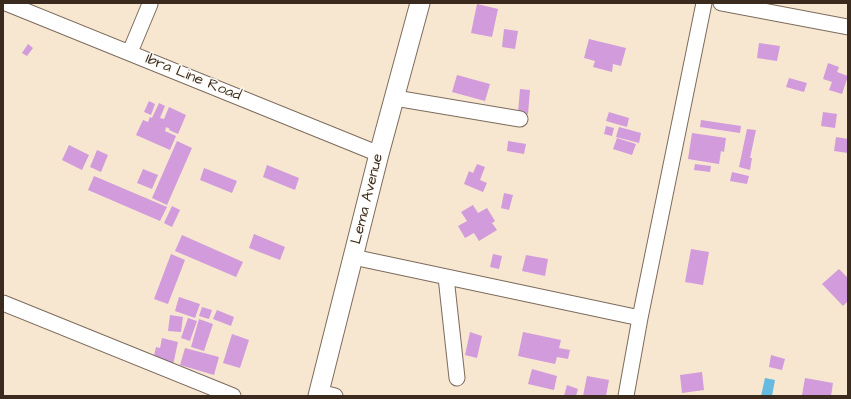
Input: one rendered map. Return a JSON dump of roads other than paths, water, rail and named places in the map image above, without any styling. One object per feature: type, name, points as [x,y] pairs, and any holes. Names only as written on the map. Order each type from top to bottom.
[{"type":"main road","name":"Lema Avenue","points":[[324,395],[353,257],[420,3]]},
{"type":"street","name":"Ibra Line Road","points":[[6,3],[379,154]]},
{"type":"street","points":[[626,396],[640,318],[704,3]]},
{"type":"street","points":[[721,3],[848,27]]},
{"type":"street","points":[[130,52],[150,4]]},
{"type":"street","points":[[395,98],[520,119]]},
{"type":"street","points":[[353,257],[640,318]]},
{"type":"street","points":[[446,277],[457,378]]},
{"type":"street","points":[[3,303],[233,396]]},
{"type":"water","points":[[765,378],[775,380],[772,396],[761,396]]}]
